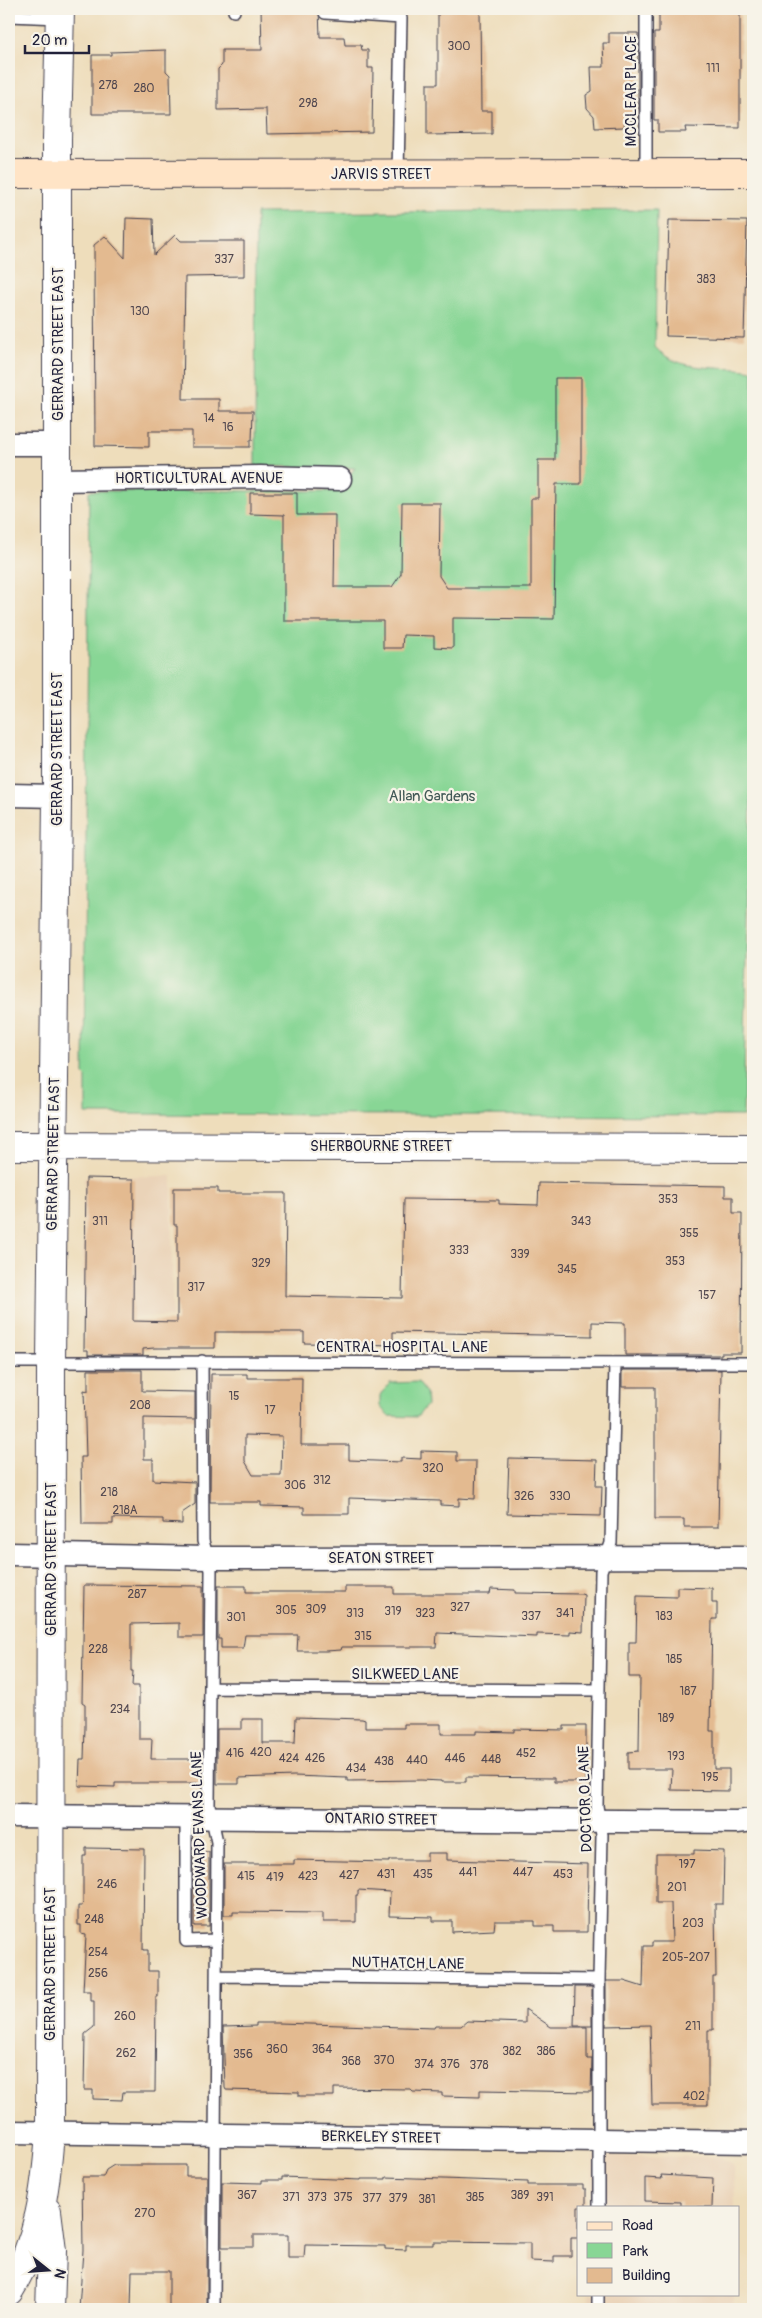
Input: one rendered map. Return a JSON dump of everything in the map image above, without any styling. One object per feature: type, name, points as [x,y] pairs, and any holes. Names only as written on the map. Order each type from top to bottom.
[{"type":"main road","name":"JARVIS STREET","points":[[9,174],[753,173]]},
{"type":"street","name":"GERRARD STREET EAST","points":[[9,2291],[32,2247],[44,2194],[50,2132],[51,1361],[57,796],[57,174],[60,14]]},
{"type":"street","points":[[9,444],[58,444]]},
{"type":"street","name":"HORTICULTURAL AVENUE","points":[[58,480],[260,477],[340,479]]},
{"type":"street","points":[[9,795],[57,796]]},
{"type":"street","name":"SHERBOURNE STREET","points":[[9,1146],[753,1148]]},
{"type":"street","name":"SEATON STREET","points":[[9,1554],[208,1558],[753,1559]]},
{"type":"street","name":"ONTARIO STREET","points":[[9,1816],[600,1822],[737,1822],[753,1820]]},
{"type":"street","name":"BERKELEY STREET","points":[[9,2132],[216,2133],[601,2141],[753,2142]]},
{"type":"street","points":[[44,2194],[52,2251],[50,2309]]},
{"type":"lane","name":"MCCLEAR PLACE","points":[[646,9],[646,173]]},
{"type":"lane","points":[[325,13],[401,18],[398,174]]},
{"type":"lane","points":[[9,16],[60,14]]},
{"type":"lane","name":"CENTRAL HOSPITAL LANE","points":[[9,1362],[202,1360],[753,1363]]},
{"type":"lane","name":"WOODWARD EVANS LANE","points":[[202,1360],[203,1541],[211,1570],[209,1805],[217,1842],[218,1940],[216,1976],[214,2309]]},
{"type":"lane","name":"DOCTOR O LANE","points":[[600,2206],[599,1980],[602,1835],[597,1806],[601,1571],[604,1558],[611,1543],[615,1363]]},
{"type":"lane","name":"SILKWEED LANE","points":[[211,1688],[599,1690]]},
{"type":"lane","points":[[186,1818],[186,1941],[218,1940]]},
{"type":"lane","name":"NUTHATCH LANE","points":[[216,1976],[599,1980]]},
{"type":"lane","points":[[598,2296],[598,2309]]},
{"type":"shaded area","points":[[172,1176],[172,1317],[82,1316],[84,1177]]},
{"type":"shaded area","points":[[593,2156],[719,2157],[734,2167],[735,2206],[591,2206]]},
{"type":"shaded area","points":[[589,2296],[733,2296],[733,2309],[589,2309]]},
{"type":"green space","name":"Allan Gardens","points":[[657,210],[655,347],[665,356],[688,365],[753,371],[751,799],[743,1116],[86,1114],[86,1077],[84,1075],[89,491],[337,491],[355,468],[255,466],[256,213]]},
{"type":"green space","points":[[418,1382],[426,1393],[427,1405],[417,1417],[388,1416],[380,1406],[380,1395],[390,1383]]},
{"type":"building","points":[[261,9],[319,9],[320,37],[344,37],[345,45],[361,45],[362,50],[368,50],[368,68],[373,68],[372,132],[267,134],[266,109],[218,110],[218,69],[222,65],[222,50],[262,50]]},
{"type":"building","points":[[438,9],[480,9],[481,111],[492,111],[492,134],[427,135],[427,84],[438,84]]},
{"type":"building","points":[[659,9],[740,9],[740,128],[685,127],[686,132],[658,132],[658,120],[654,120],[654,33],[659,33]]},
{"type":"building","points":[[609,33],[638,33],[638,120],[625,120],[624,127],[595,128],[594,116],[587,108],[586,95],[592,91],[591,67],[604,67],[603,43],[609,43]]},
{"type":"building","points":[[166,50],[166,71],[170,75],[171,114],[92,114],[92,55],[111,55],[111,52]]},
{"type":"building","points":[[126,218],[153,219],[154,255],[175,235],[181,241],[244,241],[244,276],[185,277],[183,399],[219,399],[219,411],[253,411],[250,447],[192,447],[192,431],[149,431],[149,447],[95,446],[94,245],[105,236],[125,258]]},
{"type":"building","points":[[669,220],[747,221],[744,338],[666,336]]},
{"type":"building","points":[[555,378],[581,378],[581,484],[556,484],[554,619],[453,618],[453,648],[434,647],[434,636],[403,635],[402,648],[383,648],[383,621],[284,621],[284,515],[250,514],[250,493],[297,493],[297,515],[335,515],[334,587],[392,587],[401,574],[402,503],[440,503],[439,576],[447,588],[531,588],[531,498],[538,498],[538,460],[555,460]]},
{"type":"building","points":[[86,1178],[134,1179],[133,1321],[177,1322],[177,1225],[174,1225],[174,1188],[218,1188],[218,1193],[286,1193],[285,1296],[402,1298],[404,1199],[499,1200],[499,1204],[538,1205],[539,1183],[725,1186],[725,1197],[733,1197],[733,1213],[742,1213],[741,1353],[721,1353],[721,1355],[625,1355],[625,1323],[592,1322],[592,1336],[393,1332],[393,1345],[304,1343],[304,1332],[215,1332],[215,1348],[154,1348],[143,1349],[143,1355],[88,1355],[88,1350],[84,1350]]},
{"type":"building","points":[[88,1370],[142,1370],[142,1391],[195,1392],[195,1419],[144,1418],[144,1459],[153,1459],[153,1480],[195,1482],[195,1504],[182,1513],[182,1524],[163,1523],[163,1519],[113,1518],[113,1524],[82,1524],[81,1457],[86,1457],[84,1390],[88,1391]]},
{"type":"building","points":[[622,1370],[721,1370],[718,1527],[684,1527],[684,1519],[655,1519],[655,1387],[622,1387]]},
{"type":"building","points":[[211,1374],[247,1374],[247,1378],[302,1378],[301,1445],[349,1445],[349,1460],[401,1462],[401,1458],[421,1459],[421,1451],[457,1452],[457,1461],[476,1461],[475,1499],[459,1498],[459,1506],[440,1505],[440,1501],[349,1498],[349,1514],[304,1514],[304,1507],[261,1506],[261,1502],[210,1502]],"holes":[[[245,1435],[282,1436],[281,1475],[253,1475],[245,1461]]]},
{"type":"building","points":[[509,1458],[597,1460],[596,1486],[602,1486],[601,1516],[507,1514]]},
{"type":"building","points":[[84,1585],[203,1586],[203,1637],[179,1637],[179,1623],[131,1624],[132,1686],[139,1686],[139,1739],[152,1739],[151,1759],[202,1759],[202,1783],[115,1783],[115,1787],[79,1786],[80,1759],[84,1759],[85,1727],[85,1704],[82,1702]]},
{"type":"building","points":[[218,1586],[246,1586],[246,1592],[345,1592],[345,1587],[394,1587],[394,1594],[490,1594],[491,1589],[515,1590],[515,1593],[581,1594],[584,1595],[583,1632],[570,1631],[570,1635],[537,1634],[537,1637],[437,1633],[436,1647],[342,1647],[341,1650],[326,1651],[297,1651],[298,1635],[245,1635],[243,1648],[221,1648],[221,1639],[218,1639]]},
{"type":"building","points":[[677,1587],[712,1588],[712,1603],[717,1603],[717,1619],[712,1619],[710,1731],[714,1731],[714,1769],[729,1769],[729,1791],[671,1790],[672,1769],[628,1769],[628,1752],[639,1751],[640,1677],[629,1677],[629,1642],[636,1642],[637,1596],[677,1597]]},
{"type":"building","points":[[296,1717],[362,1719],[365,1720],[365,1728],[404,1728],[404,1724],[441,1724],[441,1734],[476,1734],[476,1731],[514,1732],[514,1729],[564,1730],[564,1726],[586,1726],[586,1782],[554,1782],[554,1778],[466,1777],[466,1782],[421,1780],[347,1781],[347,1778],[294,1776],[239,1778],[239,1784],[217,1784],[217,1729],[242,1729],[242,1719],[263,1719],[263,1743],[295,1743]]},
{"type":"building","points":[[86,1848],[144,1849],[143,1950],[148,1950],[148,1971],[158,1971],[155,2092],[123,2092],[122,2100],[93,2099],[93,2090],[84,2090],[85,2034],[94,2027],[94,2001],[91,2001],[91,1991],[83,1991],[86,1935],[81,1934],[81,1925],[78,1925],[78,1906],[82,1906],[83,1902],[83,1856],[86,1856]]},
{"type":"building","points":[[694,1850],[724,1851],[723,1904],[715,1904],[716,1977],[713,1977],[713,2030],[708,2030],[708,2105],[652,2105],[650,2025],[606,2026],[606,1981],[624,1981],[643,1987],[644,1946],[652,1946],[652,1942],[672,1942],[671,1903],[656,1903],[656,1854],[694,1854]]},
{"type":"building","points":[[209,1852],[209,1926],[194,1926],[194,1853]]},
{"type":"building","points":[[427,1853],[447,1853],[447,1860],[588,1864],[587,1932],[554,1932],[554,1926],[535,1926],[535,1921],[495,1921],[494,1930],[452,1932],[452,1921],[433,1921],[433,1917],[389,1916],[390,1892],[358,1890],[358,1895],[356,1895],[356,1922],[323,1922],[323,1913],[233,1912],[233,1915],[224,1915],[224,1864],[294,1864],[294,1860],[389,1862],[389,1860],[427,1860]]},
{"type":"building","points":[[575,1987],[592,1987],[592,2026],[574,2026]]},
{"type":"building","points":[[525,2009],[551,2027],[587,2027],[587,2059],[592,2059],[591,2092],[480,2090],[480,2097],[442,2096],[442,2093],[413,2092],[410,2089],[334,2088],[334,2096],[299,2096],[299,2092],[226,2090],[225,2088],[223,2027],[256,2026],[256,2023],[279,2023],[434,2028],[435,2026],[461,2026],[467,2021],[525,2023]]},
{"type":"building","points":[[114,2165],[186,2165],[186,2176],[207,2176],[207,2309],[169,2309],[169,2271],[132,2271],[131,2309],[79,2309],[83,2250],[82,2177],[103,2177],[106,2170]]},
{"type":"building","points":[[661,2175],[713,2178],[712,2206],[681,2206],[681,2202],[645,2201],[645,2178],[662,2179]]},
{"type":"building","points":[[282,2177],[361,2180],[386,2179],[386,2177],[528,2182],[528,2185],[583,2185],[583,2189],[586,2189],[586,2206],[577,2206],[577,2238],[571,2238],[571,2256],[554,2256],[554,2262],[530,2261],[530,2243],[433,2242],[433,2245],[406,2245],[406,2250],[385,2249],[385,2246],[305,2245],[304,2258],[288,2258],[288,2235],[254,2235],[254,2247],[222,2247],[222,2182],[262,2183],[262,2180],[282,2180]]}]
